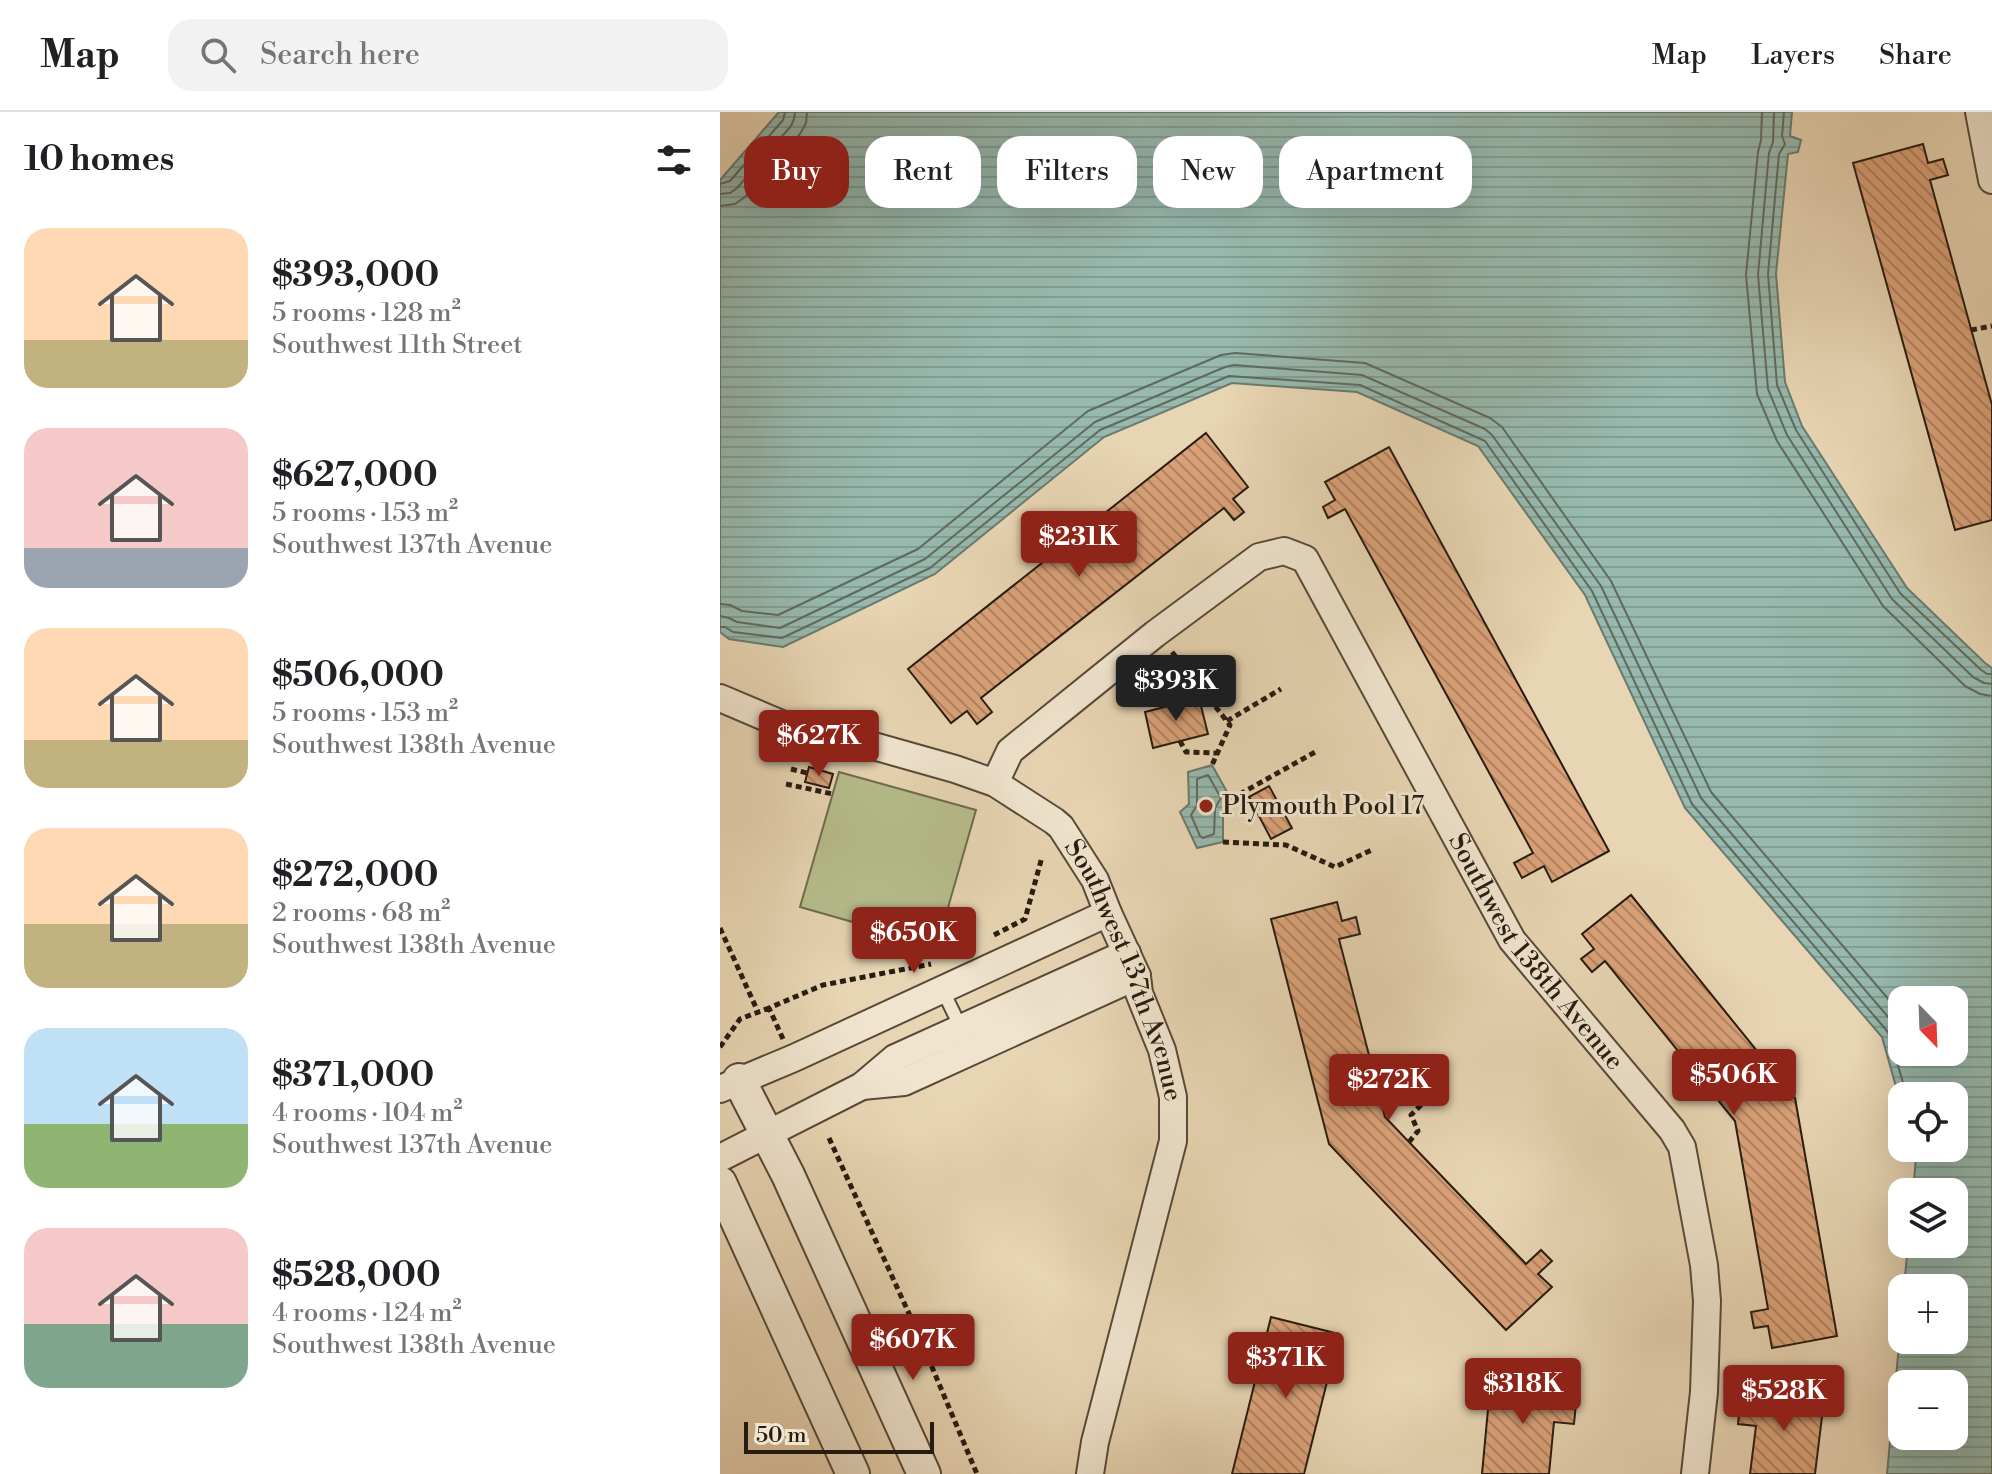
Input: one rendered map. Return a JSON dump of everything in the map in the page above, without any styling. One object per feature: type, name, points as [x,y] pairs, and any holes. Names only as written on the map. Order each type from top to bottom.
[{"type":"street","points":[[1979,112],[1992,180]]},
{"type":"street","name":"Southwest 138th Avenue","points":[[1155,634],[1259,557],[1284,551],[1305,559],[1512,940],[1672,1130],[1682,1147],[1704,1265],[1707,1301],[1704,1392],[1695,1474]]},
{"type":"street","points":[[995,783],[1010,751],[1155,634]]},
{"type":"street","name":"Southwest 137th Avenue","points":[[720,698],[791,728],[877,747],[995,783],[1061,827],[1095,880],[1132,965],[1139,993],[1162,1050],[1173,1097],[1173,1141],[1095,1442],[1090,1474]]},
{"type":"street","points":[[924,1474],[788,1175],[766,1134],[729,1085],[1108,913]]},
{"type":"street","points":[[720,1158],[862,1086],[895,1058],[961,1028],[1132,965]]},
{"type":"street","points":[[862,1086],[904,1082],[1132,965]]},
{"type":"street","points":[[720,1183],[853,1474]]},
{"type":"lane","points":[[942,989],[961,1028]]},
{"type":"path","points":[[1971,330],[1992,326]]},
{"type":"path","points":[[1155,634],[1179,659],[1230,725],[1212,765]]},
{"type":"path","points":[[1227,721],[1281,689]]},
{"type":"path","points":[[1180,741],[1186,752],[1217,753]]},
{"type":"path","points":[[1231,799],[1317,751]]},
{"type":"path","points":[[791,769],[807,773]]},
{"type":"path","points":[[786,784],[833,794]]},
{"type":"path","points":[[1223,842],[1286,845],[1335,867],[1374,849]]},
{"type":"path","points":[[984,939],[1025,919],[1042,857]]},
{"type":"path","points":[[720,928],[758,1012]]},
{"type":"path","points":[[937,946],[958,953]]},
{"type":"path","points":[[720,1047],[740,1019],[823,985],[928,965],[971,946]]},
{"type":"path","points":[[769,1008],[785,1041]]},
{"type":"path","points":[[1409,1142],[1418,1131],[1411,1115],[1440,1086]]},
{"type":"path","points":[[829,1138],[916,1329],[977,1474]]},
{"type":"green space","points":[[839,772],[976,810],[937,946],[800,907]]},
{"type":"water","points":[[779,112],[1792,112],[1790,136],[1801,140],[1798,152],[1788,154],[1776,274],[1785,382],[1802,426],[1907,588],[1992,668],[1992,1474],[1887,1474],[1889,1450],[1968,1450],[1968,1370],[1897,1370],[1898,1354],[1968,1354],[1968,1274],[1905,1274],[1907,1258],[1968,1258],[1968,1178],[1914,1178],[1916,1162],[1968,1162],[1968,1082],[1895,1082],[1890,1066],[1968,1066],[1968,986],[1888,986],[1888,1058],[1882,1037],[1685,808],[1585,595],[1478,446],[1357,392],[1232,383],[1104,437],[935,574],[783,647],[729,639],[720,632],[720,180],[744,152],[744,208],[849,208],[849,136],[758,136]]},
{"type":"water","name":"Plymouth Pool 17","points":[[1212,765],[1231,799],[1223,809],[1223,842],[1197,848],[1180,812],[1189,804],[1188,772]]},
{"type":"building","points":[[1923,144],[1928,163],[1943,159],[1948,175],[1930,180],[1992,405],[1992,520],[1955,530],[1853,163]]},
{"type":"building","points":[[1206,433],[1248,487],[1233,499],[1244,512],[1234,520],[1224,508],[981,698],[992,712],[977,724],[967,711],[951,723],[908,669]]},
{"type":"building","points":[[1389,447],[1609,851],[1552,882],[1544,866],[1522,878],[1514,863],[1533,853],[1345,509],[1328,518],[1323,507],[1335,500],[1325,482]]},
{"type":"building","points":[[1199,698],[1208,734],[1153,748],[1145,712]]},
{"type":"building","points":[[809,767],[833,774],[829,788],[805,782]]},
{"type":"building","points":[[1269,786],[1292,828],[1271,839],[1249,797]]},
{"type":"building","points":[[1631,895],[1795,1098],[1837,1336],[1772,1348],[1768,1326],[1754,1328],[1751,1312],[1768,1309],[1735,1121],[1605,961],[1592,972],[1581,959],[1594,949],[1582,934]]},
{"type":"building","points":[[1337,902],[1342,921],[1356,917],[1360,934],[1339,939],[1385,1117],[1526,1264],[1541,1250],[1552,1261],[1538,1274],[1552,1287],[1506,1330],[1329,1144],[1271,919]]},
{"type":"building","points":[[1271,1317],[1339,1334],[1304,1474],[1232,1474]]},
{"type":"building","points":[[1491,1377],[1564,1384],[1562,1402],[1576,1403],[1574,1424],[1554,1422],[1549,1474],[1482,1474]]},
{"type":"building","points":[[1756,1392],[1824,1400],[1815,1474],[1750,1474],[1756,1426],[1738,1424],[1740,1403],[1754,1404]]},
{"type":"place","name":"Plymouth Pool 17","points":[[1206,806]]}]
